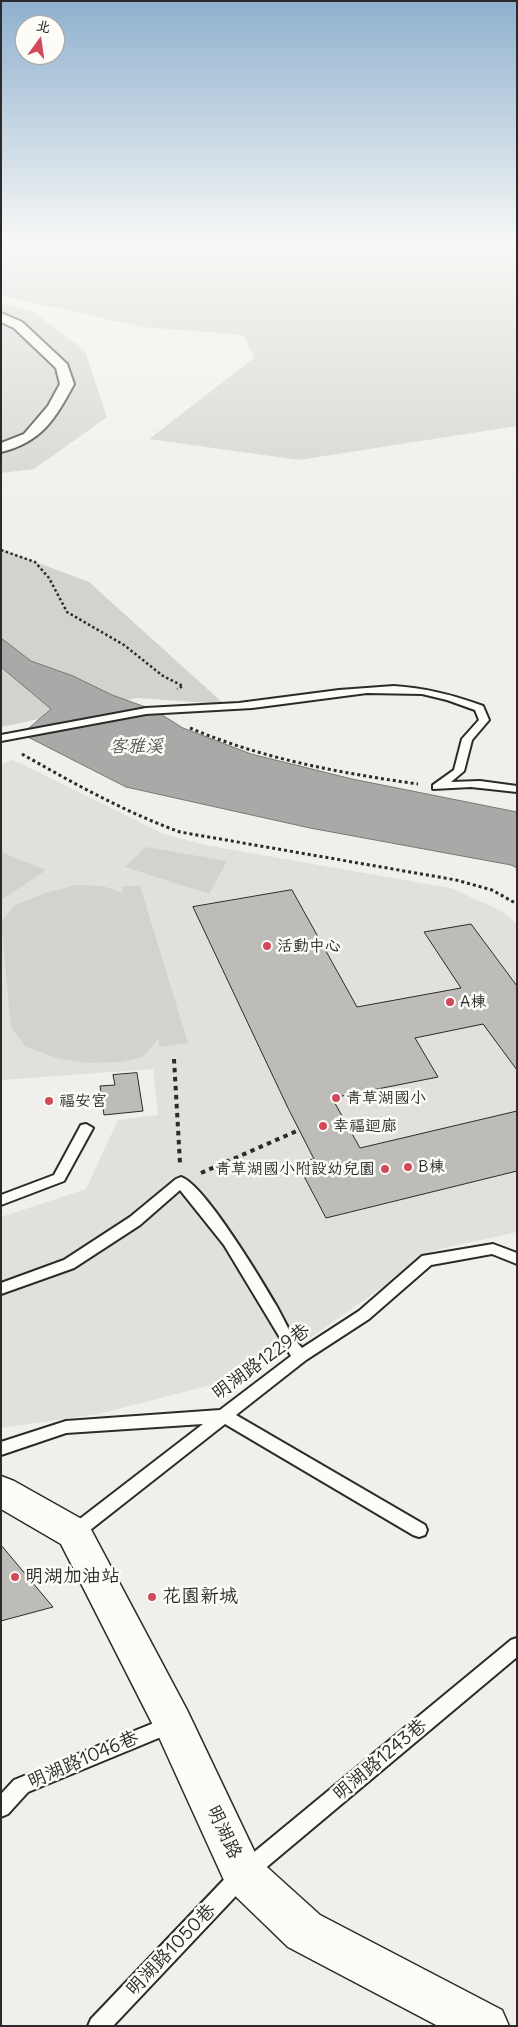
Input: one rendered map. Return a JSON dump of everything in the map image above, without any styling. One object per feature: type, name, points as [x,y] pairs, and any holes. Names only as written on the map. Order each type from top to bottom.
[{"type":"street","points":[[1,448],[29,437],[54,408],[68,384],[62,367],[33,340]]},
{"type":"street","points":[[1,1491],[74,1533]]},
{"type":"street","name":"明湖路","points":[[74,1533],[173,1723],[243,1874],[304,1931],[486,2026]]},
{"type":"lane","points":[[8,737],[149,711],[249,706],[369,688],[415,688],[454,696],[478,708],[484,720],[467,739],[459,771],[437,787]]},
{"type":"lane","points":[[437,787],[458,783],[483,784],[517,789]]},
{"type":"lane","points":[[1,1200],[59,1178],[86,1128]]},
{"type":"lane","points":[[1,1289],[69,1264],[135,1221],[181,1182],[207,1211],[237,1254],[294,1350],[301,1356]]},
{"type":"lane","name":"明湖路1229巷","points":[[1,1449],[66,1427],[224,1416],[301,1356],[364,1315],[426,1260],[493,1249],[517,1259]]},
{"type":"lane","points":[[74,1533],[224,1416],[419,1530]]},
{"type":"lane","name":"明湖路1243巷","points":[[243,1874],[517,1646]]},
{"type":"lane","name":"明湖路1046巷","points":[[1,1808],[21,1786],[173,1723]]},
{"type":"lane","name":"明湖路1050巷","points":[[98,2026],[243,1874]]},
{"type":"path","points":[[1,550],[35,562],[49,578],[67,612],[124,645],[163,676],[183,686],[154,700],[149,711]]},
{"type":"path","points":[[163,711],[187,727],[235,747],[339,772],[437,787]]},
{"type":"path","points":[[8,737],[14,748],[40,766],[133,812],[180,832],[446,878],[482,886],[506,896],[517,904]]},
{"type":"path","points":[[174,1059],[181,1182],[300,1130]]},
{"type":"path","points":[[346,1123],[359,1120]]},
{"type":"shaded area","points":[[1,340],[70,340],[85,351],[107,417],[34,469],[1,473]]},
{"type":"shaded area","points":[[245,340],[517,340],[517,426],[299,460],[149,439],[254,358]]},
{"type":"shaded area","points":[[1,549],[89,582],[224,704],[137,698],[1,727]]},
{"type":"shaded area","name":"青草湖國小","points":[[13,760],[164,834],[205,845],[450,888],[502,911],[517,924],[517,1232],[435,1250],[289,1353],[215,1384],[98,1414],[1,1428],[1,1217],[86,1189],[118,1120],[158,1115],[153,1069],[1,1080],[1,765]]},
{"type":"shaded area","points":[[146,847],[227,861],[209,894],[125,867]]},
{"type":"shaded area","points":[[1,852],[46,870],[1,900]]},
{"type":"shaded area","points":[[76,885],[102,886],[124,893],[121,886],[140,886],[188,1043],[160,1047],[158,1039],[143,1057],[121,1062],[88,1063],[59,1059],[25,1046],[11,1026],[1,922],[15,905],[45,893]]},
{"type":"water","name":"客雅溪","points":[[1,638],[31,661],[73,676],[112,695],[154,710],[183,728],[251,754],[352,779],[517,812],[517,868],[511,865],[310,828],[126,787],[22,734],[51,709],[1,667]]},
{"type":"building","points":[[292,890],[357,1007],[461,988],[424,932],[471,924],[517,986],[517,1070],[483,1024],[415,1038],[438,1077],[332,1098],[360,1148],[517,1111],[517,1171],[326,1218],[297,1163],[314,1159],[193,907]]},
{"type":"building","points":[[137,1073],[143,1111],[104,1115],[100,1086],[115,1085],[113,1075]]},
{"type":"building","name":"明湖加油站","points":[[1,1545],[53,1607],[1,1621]]},
{"type":"place","name":"活動中心","points":[[267,946]]},
{"type":"place","name":"A棟","points":[[450,1002]]},
{"type":"place","name":"青草湖國小","points":[[336,1098]]},
{"type":"place","name":"福安宮","points":[[49,1101]]},
{"type":"place","name":"幸福迴廊","points":[[323,1126]]},
{"type":"place","name":"B棟","points":[[408,1167]]},
{"type":"place","name":"青草湖國小附設幼兒園","points":[[385,1169]]},
{"type":"place","name":"明湖加油站","points":[[15,1577]]},
{"type":"place","name":"花園新城","points":[[152,1597]]}]
